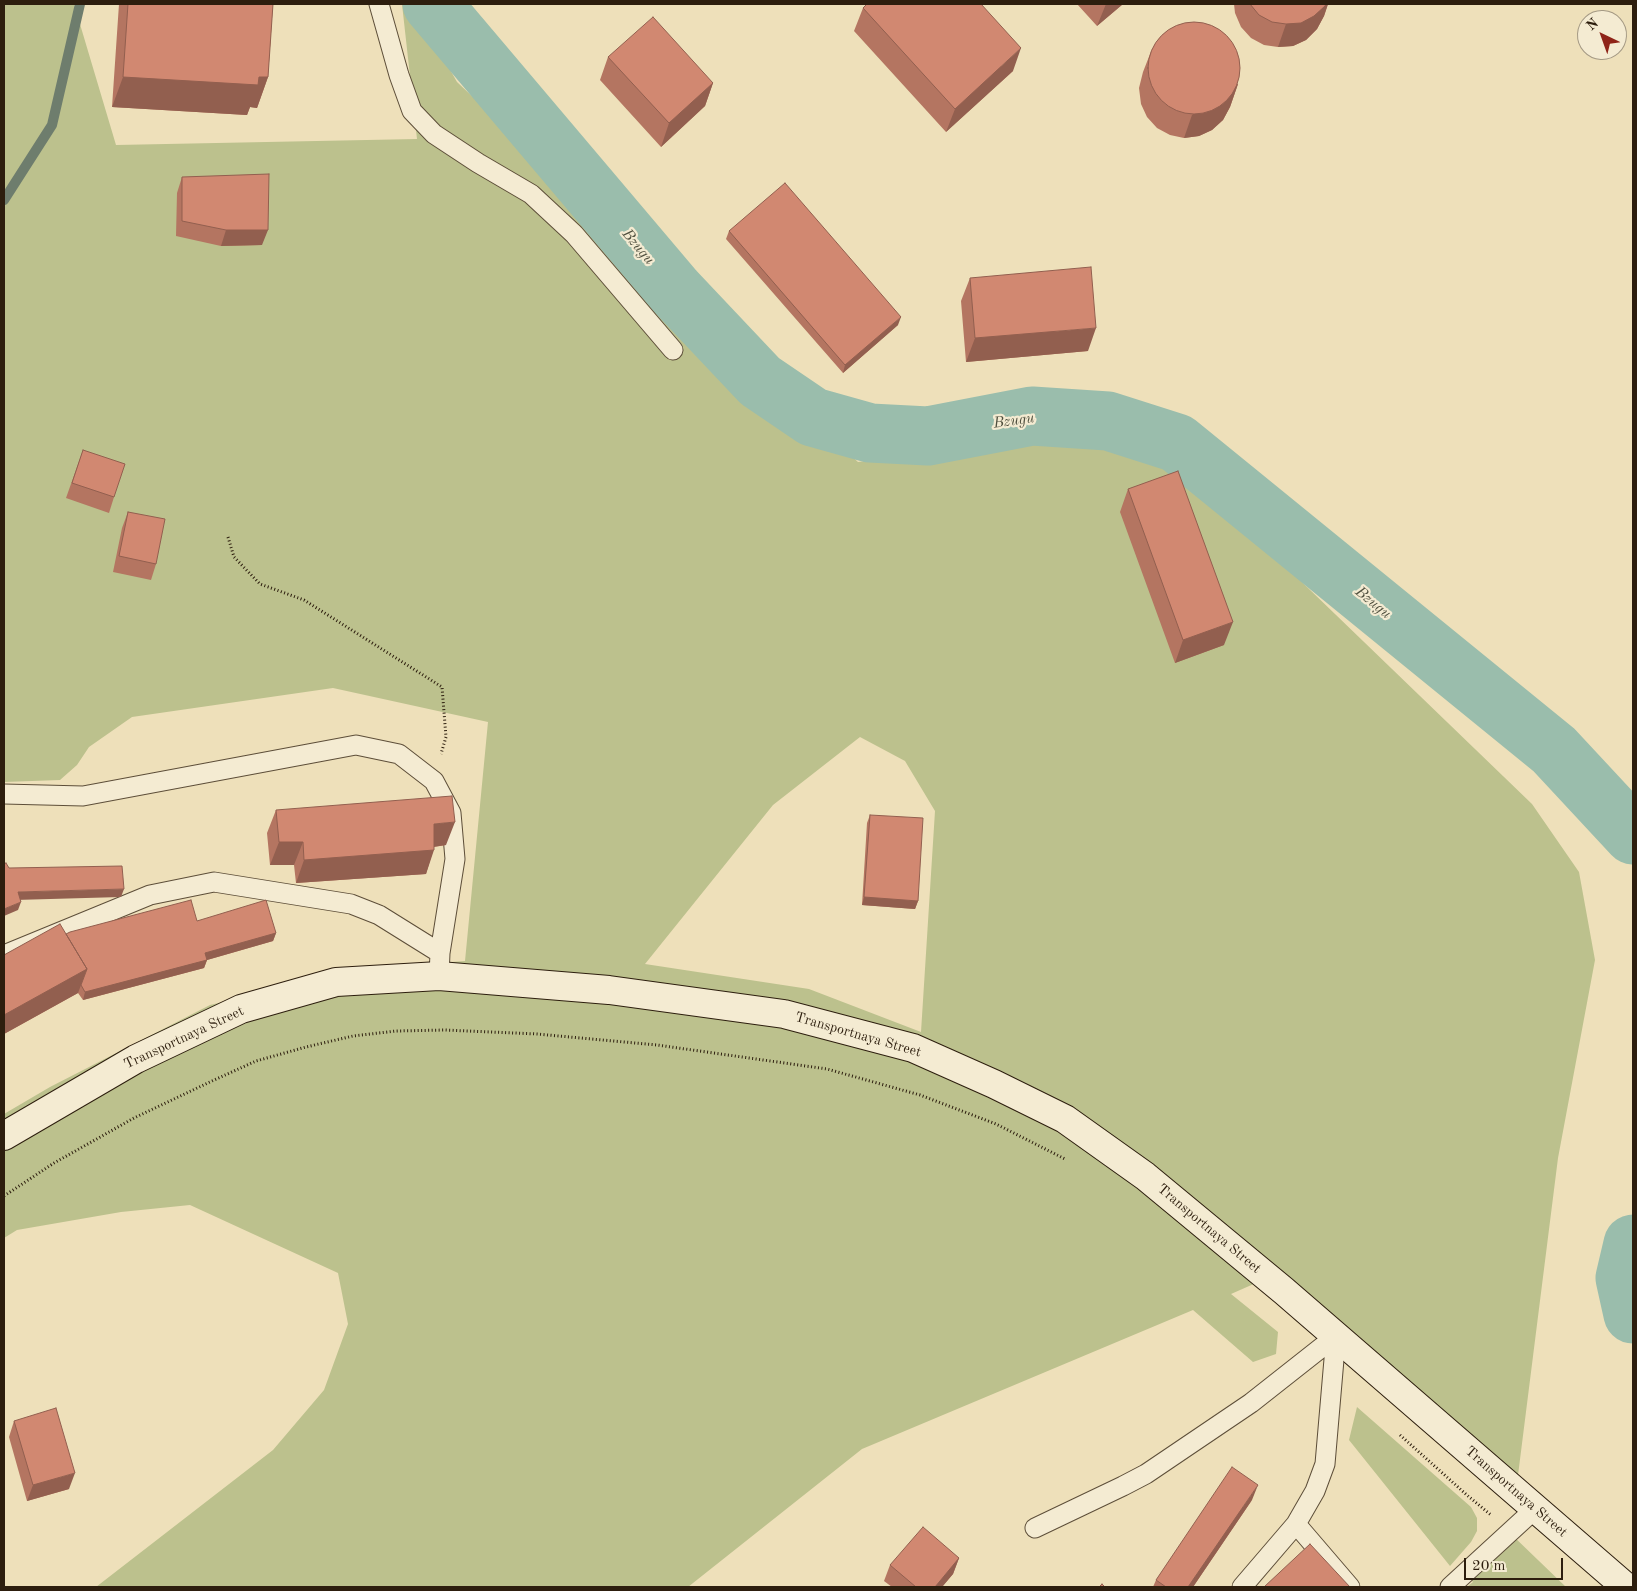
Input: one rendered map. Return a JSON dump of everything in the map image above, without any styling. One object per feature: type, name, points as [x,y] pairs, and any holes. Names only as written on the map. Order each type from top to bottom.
[{"type":"main road","name":"Transportnaya Street","points":[[4,1136],[136,1059],[241,1010],[336,982],[440,965],[784,1014],[913,1048],[994,1084],[1065,1120],[1145,1176],[1336,1336],[1626,1587]]},
{"type":"lane","points":[[379,4],[399,75],[412,110],[434,134],[478,163],[531,194],[574,234],[673,350]]},
{"type":"lane","points":[[4,794],[83,796],[356,745],[399,754],[434,781],[451,813],[455,858],[440,965]]},
{"type":"lane","points":[[4,954],[150,895],[214,882],[351,904],[379,915],[440,965]]},
{"type":"lane","points":[[1242,1587],[1296,1524],[1315,1491],[1325,1464],[1336,1336]]},
{"type":"lane","points":[[1035,1528],[1146,1474],[1251,1403],[1336,1336]]},
{"type":"lane","points":[[1450,1587],[1535,1509]]},
{"type":"lane","points":[[1296,1524],[1350,1587]]},
{"type":"path","points":[[228,537],[234,556],[260,584],[304,600],[442,687],[446,737]]},
{"type":"path","points":[[4,1196],[54,1163],[134,1118],[256,1061],[353,1036],[396,1030],[444,1030],[555,1036],[657,1045],[826,1070],[929,1098],[996,1124],[1069,1161]]},
{"type":"path","points":[[1398,1434],[1468,1496],[1510,1530]]},
{"type":"green space","points":[[4,4],[74,4],[116,145],[417,139],[402,4],[413,4],[457,82],[858,462],[1138,424],[1532,804],[1579,872],[1595,960],[1558,1158],[1516,1491],[1265,1279],[1231,1294],[1278,1332],[1276,1354],[1253,1362],[1193,1310],[862,1449],[688,1587],[96,1587],[273,1450],[324,1390],[348,1324],[338,1273],[190,1205],[121,1212],[17,1230],[4,1238],[4,1114],[50,1087],[210,1005],[368,968],[465,961],[488,722],[333,688],[132,717],[89,747],[77,765],[60,780],[4,782]],"holes":[[[860,737],[905,761],[935,811],[921,1032],[809,989],[645,964],[773,805]]]},
{"type":"green space","points":[[1357,1407],[1471,1507],[1477,1518],[1477,1531],[1471,1542],[1450,1566],[1349,1440]]},
{"type":"green space","points":[[1511,1534],[1566,1587],[1467,1587],[1473,1582],[1464,1571]]},
{"type":"building","points":[[128,4],[273,4],[268,77],[259,77],[258,85],[123,77]]},
{"type":"building","points":[[867,4],[981,4],[1021,48],[955,109],[863,8]]},
{"type":"building","points":[[1250,4],[1326,4],[1314,16],[1301,23],[1286,24],[1272,22],[1259,15]]},
{"type":"building","points":[[653,17],[713,83],[669,123],[608,57]]},
{"type":"building","points":[[1194,22],[1212,25],[1227,35],[1237,50],[1240,68],[1237,86],[1227,101],[1212,111],[1194,114],[1176,111],[1161,101],[1151,86],[1148,68],[1151,50],[1161,35],[1176,25]]},
{"type":"building","points":[[269,174],[268,230],[226,230],[182,221],[182,177]]},
{"type":"building","points":[[785,183],[901,317],[845,365],[729,231]]},
{"type":"building","points":[[1091,267],[1096,328],[975,338],[970,278]]},
{"type":"building","points":[[83,450],[125,464],[114,497],[72,483]]},
{"type":"building","points":[[1178,471],[1233,622],[1183,640],[1128,489]]},
{"type":"building","points":[[128,512],[165,519],[156,564],[119,556]]},
{"type":"building","points":[[452,796],[455,822],[434,824],[434,850],[304,860],[303,842],[279,842],[276,810]]},
{"type":"building","points":[[870,815],[923,818],[918,901],[864,897]]},
{"type":"building","points":[[6,863],[9,868],[122,866],[124,889],[18,892],[21,902],[4,909],[4,864]]},
{"type":"building","points":[[191,900],[197,921],[266,900],[276,933],[205,953],[207,960],[85,992],[81,985],[87,969],[66,934]]},
{"type":"building","points":[[60,924],[87,969],[4,1015],[4,955]]},
{"type":"building","points":[[56,1408],[75,1473],[33,1485],[14,1421]]},
{"type":"building","points":[[1232,1467],[1258,1485],[1188,1587],[1166,1587],[1156,1580]]},
{"type":"building","points":[[923,1527],[959,1558],[935,1587],[916,1587],[890,1565]]},
{"type":"building","points":[[1310,1544],[1350,1587],[1264,1587]]},
{"type":"waterway","points":[[4,200],[52,125],[80,4]]},
{"type":"waterway","name":"Bzugu","points":[[432,4],[675,291],[760,381],[813,417],[870,433],[928,436],[1032,416],[1108,421],[1177,443],[1554,750],[1633,835]]},
{"type":"waterway","name":"Bzugu","points":[[1633,1244],[1625,1278],[1633,1314]]}]
